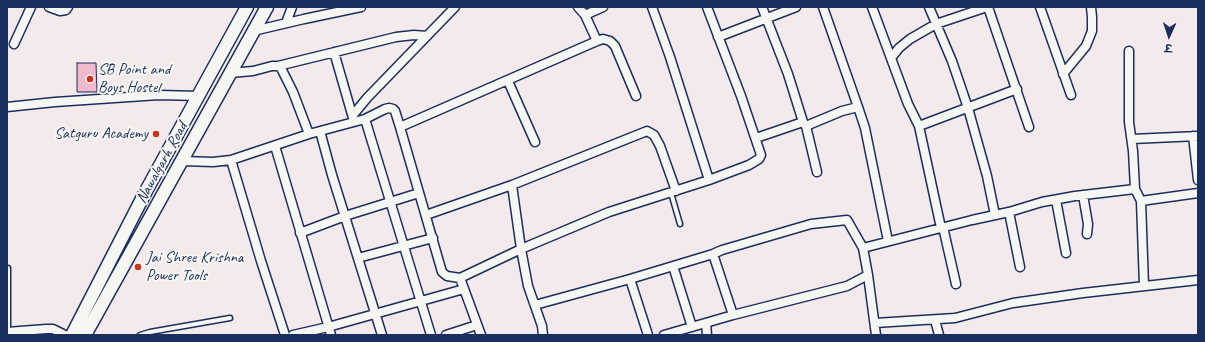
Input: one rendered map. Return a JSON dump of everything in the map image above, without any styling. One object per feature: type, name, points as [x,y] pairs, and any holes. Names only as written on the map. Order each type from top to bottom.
[{"type":"street","points":[[14,44],[31,7]]},
{"type":"street","points":[[49,7],[60,12],[66,10],[68,7]]},
{"type":"street","points":[[72,335],[146,191],[247,7]]},
{"type":"street","name":"Nawalgarh Road","points":[[86,335],[267,7]]},
{"type":"street","points":[[286,23],[292,7]]},
{"type":"street","points":[[253,31],[360,7]]},
{"type":"street","points":[[353,119],[367,98],[455,7]]},
{"type":"street","points":[[578,7],[585,15],[597,41]]},
{"type":"street","points":[[585,15],[603,7]]},
{"type":"street","points":[[652,7],[709,180]]},
{"type":"street","points":[[182,161],[213,162],[232,160],[353,119],[365,119],[389,108],[393,109],[420,193],[442,272],[447,276],[460,278],[521,249],[609,212],[709,180],[749,165],[759,159],[761,155],[756,138],[707,7]]},
{"type":"street","points":[[762,7],[788,74],[817,172]]},
{"type":"street","points":[[718,37],[796,7]]},
{"type":"street","points":[[823,7],[858,106],[866,136],[888,241]]},
{"type":"street","points":[[872,7],[908,104],[919,126],[956,284]]},
{"type":"street","points":[[929,7],[952,62],[968,108],[987,176],[995,215]]},
{"type":"street","points":[[891,58],[899,48],[910,39],[936,24],[987,7],[1017,89],[1029,127]]},
{"type":"street","points":[[1040,7],[1071,95]]},
{"type":"street","points":[[1063,74],[1086,46],[1092,31],[1091,7]]},
{"type":"street","points":[[230,73],[253,71],[278,66],[396,37],[414,35],[427,36]]},
{"type":"street","points":[[400,127],[603,39],[610,41],[614,46],[636,96]]},
{"type":"street","points":[[1129,51],[1129,122],[1132,139],[1135,190],[1141,201],[1144,286]]},
{"type":"street","points":[[334,52],[353,119]]},
{"type":"street","points":[[278,66],[284,72],[309,134]]},
{"type":"street","points":[[508,80],[535,142]]},
{"type":"street","points":[[919,126],[1017,89]]},
{"type":"street","points":[[7,107],[54,102],[159,95],[199,96]]},
{"type":"street","points":[[756,138],[858,106]]},
{"type":"street","points":[[365,119],[431,335]]},
{"type":"street","points":[[320,131],[332,175],[382,335]]},
{"type":"street","points":[[426,215],[512,185],[647,131],[654,135],[660,146],[673,192]]},
{"type":"street","points":[[1132,139],[1196,136],[1198,180]]},
{"type":"street","points":[[275,146],[330,331]]},
{"type":"street","points":[[232,160],[258,254],[285,335]]},
{"type":"street","points":[[512,185],[528,286],[544,335]]},
{"type":"street","points":[[863,248],[942,227],[1056,200],[1083,195],[1135,190]]},
{"type":"street","points":[[300,233],[345,216],[420,193]]},
{"type":"street","points":[[1141,201],[1198,193]]},
{"type":"street","points":[[1083,195],[1088,224],[1087,234]]},
{"type":"street","points":[[1056,200],[1066,253]]},
{"type":"street","points":[[1009,212],[1020,268]]},
{"type":"street","points":[[535,305],[630,279],[811,224],[848,220],[863,248],[876,335]]},
{"type":"street","points":[[358,258],[433,238]]},
{"type":"street","points":[[713,254],[733,315]]},
{"type":"street","points":[[673,266],[692,327]]},
{"type":"street","points":[[664,335],[733,315],[847,286],[868,275]]},
{"type":"street","points":[[460,278],[480,335]]},
{"type":"street","points":[[630,279],[648,335]]},
{"type":"street","points":[[874,323],[955,318],[1013,303],[1083,293],[1198,280]]},
{"type":"street","points":[[293,335],[330,331],[376,313],[464,289]]},
{"type":"street","points":[[935,320],[939,335]]},
{"type":"street","points":[[706,323],[707,335]]},
{"type":"street","points":[[446,335],[477,325]]},
{"type":"street","points":[[8,332],[53,329],[65,335]]},
{"type":"lane","points":[[673,192],[680,224]]},
{"type":"lane","points":[[8,268],[8,332]]},
{"type":"lane","points":[[140,335],[230,318]]},
{"type":"building","points":[[77,63],[96,63],[97,92],[77,92]]},
{"type":"place","name":"SB Point and Boys Hostel","points":[[90,79]]},
{"type":"place","name":"Satguru Academy","points":[[156,134]]},
{"type":"place","name":"Jai Shree Krishna Power Tools","points":[[138,267]]}]
